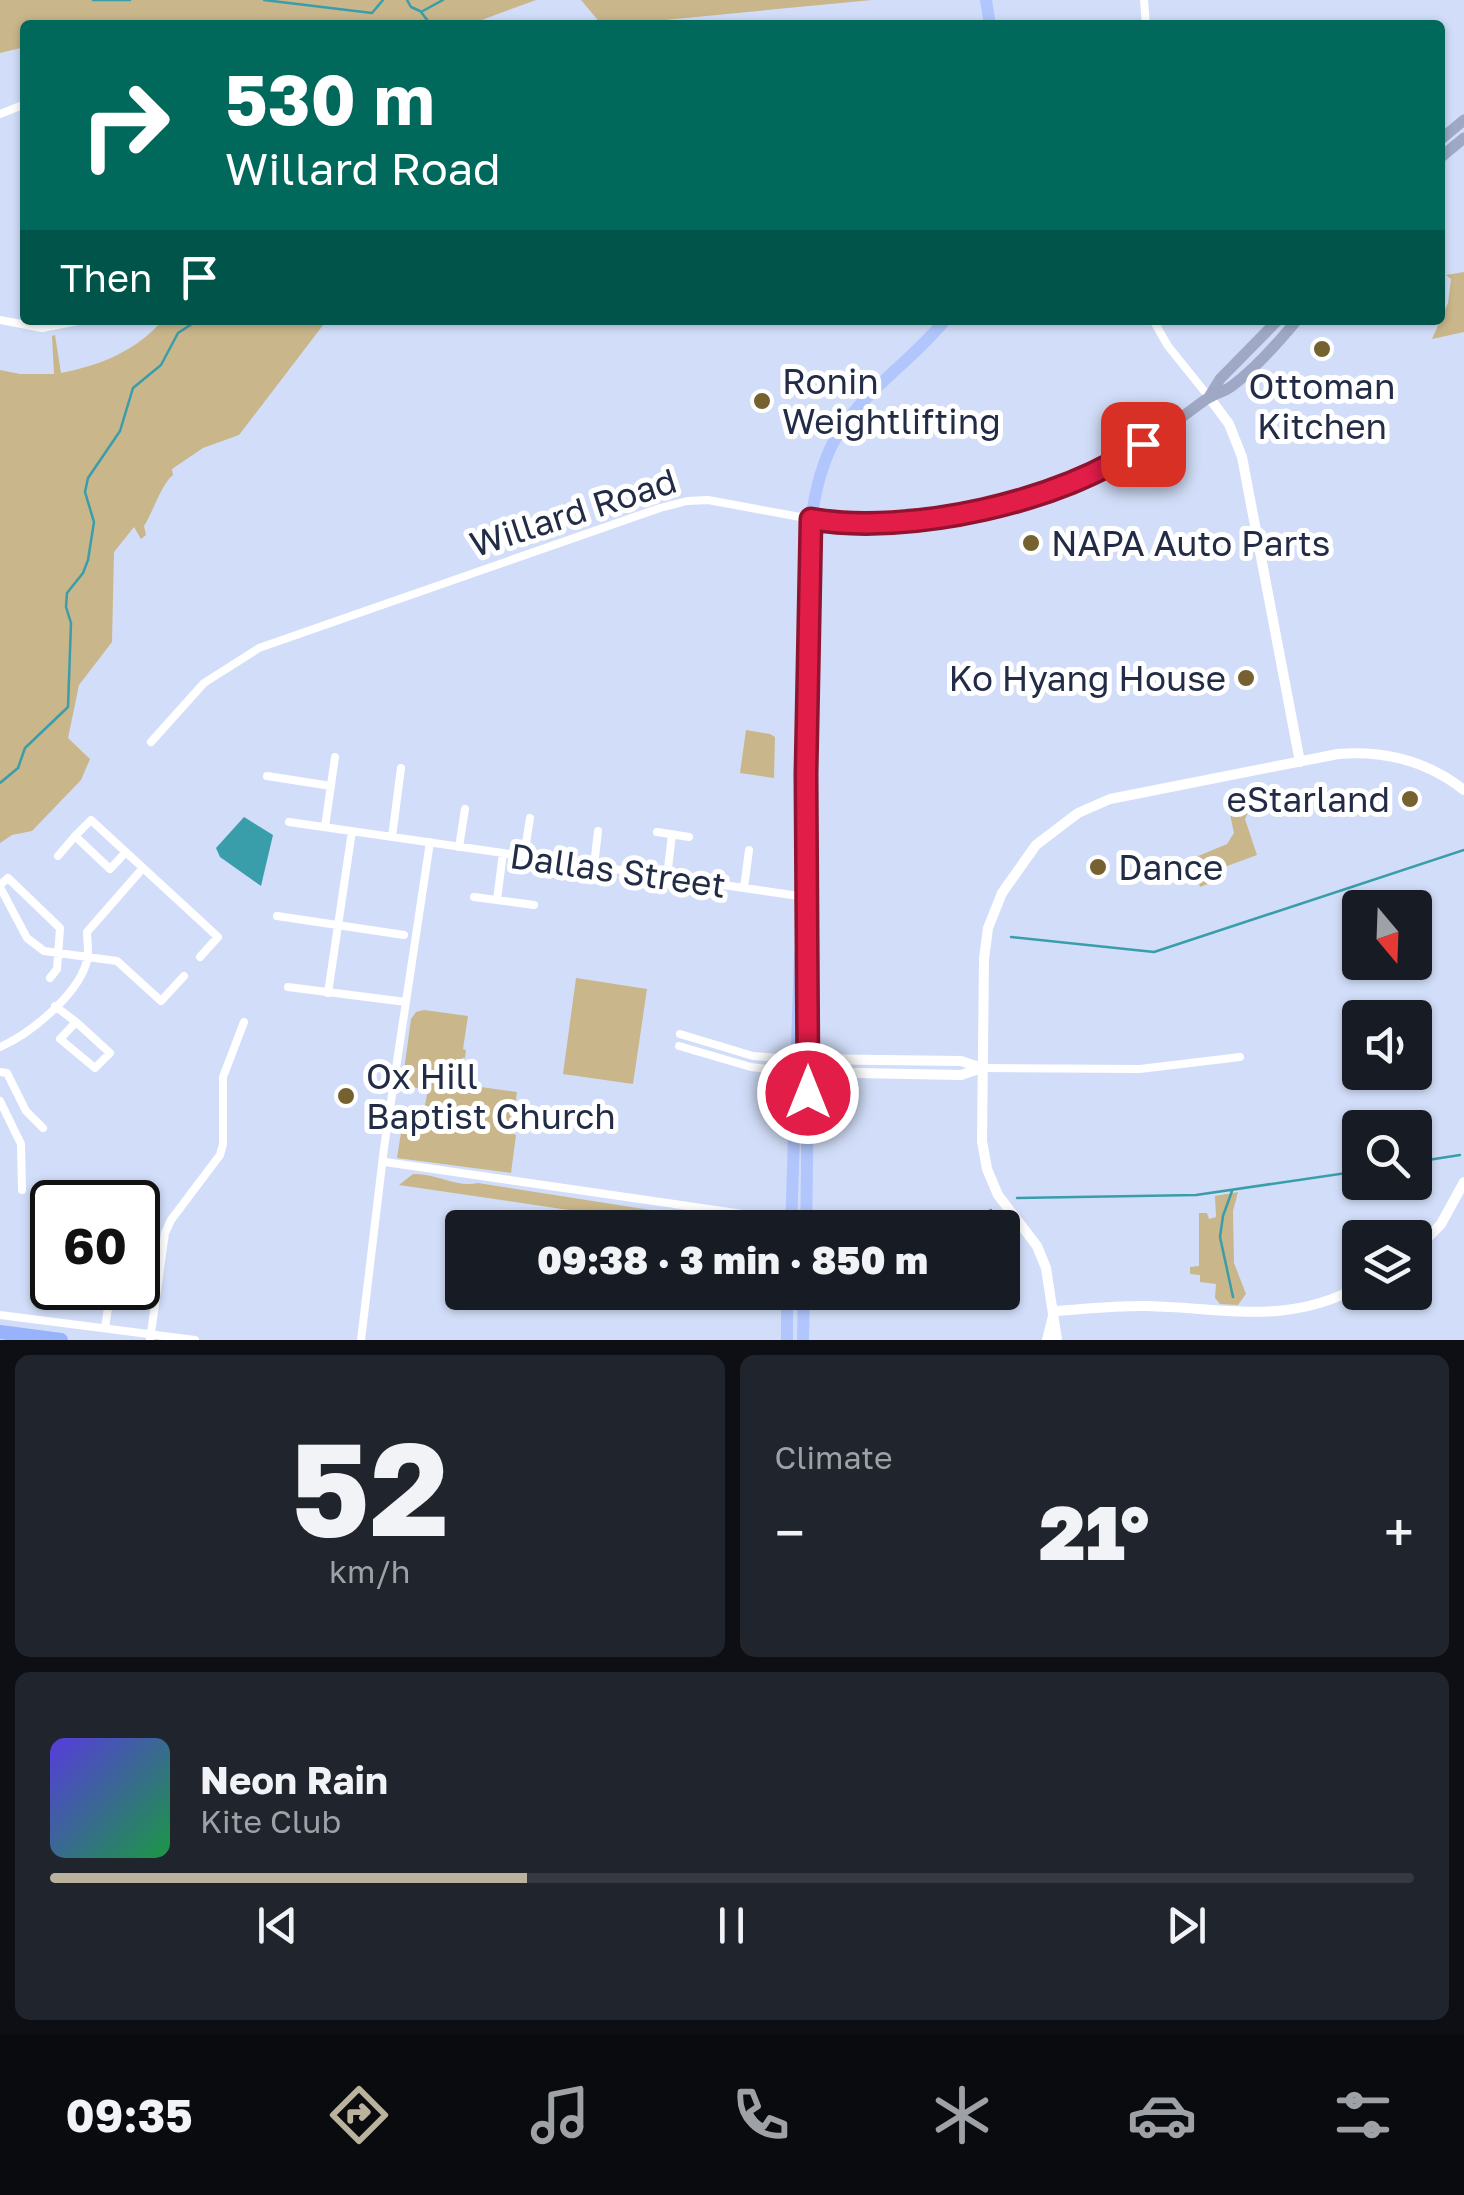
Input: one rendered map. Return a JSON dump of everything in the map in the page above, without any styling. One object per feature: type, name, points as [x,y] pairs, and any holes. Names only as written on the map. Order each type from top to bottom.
[{"type":"highway","points":[[0,1332],[62,1340]]},
{"type":"main road","points":[[799,1210],[808,1111],[796,995],[806,897],[806,649],[811,519],[821,470],[842,427],[858,406],[941,325]]},
{"type":"main road","name":"Willard Road","points":[[1209,397],[1220,378],[1273,325]]},
{"type":"main road","name":"Willard Road","points":[[811,519],[835,524],[901,522],[956,514],[1061,485],[1133,452],[1209,397],[1229,389],[1248,374],[1292,325]]},
{"type":"main road","points":[[798,1210],[801,1066]]},
{"type":"main road","points":[[808,1111],[820,1082],[838,1074]]},
{"type":"main road","points":[[786,1340],[787,1310]]},
{"type":"main road","points":[[803,1340],[804,1310]]},
{"type":"street","points":[[26,325],[57,325]]},
{"type":"street","points":[[1156,325],[1174,355],[1229,424],[1242,457],[1300,762]]},
{"type":"street","name":"Willard Road","points":[[151,742],[204,683],[259,648],[660,508],[688,500],[708,500],[811,519]]},
{"type":"street","points":[[1058,1340],[1042,1256],[1005,1206],[987,1169],[982,1141],[984,959],[988,928],[1002,894],[1036,844],[1078,813],[1110,799],[1350,753],[1384,755],[1429,768],[1464,790]]},
{"type":"street","points":[[326,828],[335,757]]},
{"type":"street","points":[[392,837],[401,768]]},
{"type":"street","points":[[267,776],[331,786]]},
{"type":"street","points":[[459,847],[465,809]]},
{"type":"street","points":[[524,856],[530,818]]},
{"type":"street","points":[[58,856],[91,820],[218,937],[200,957]]},
{"type":"street","name":"Dallas Street","points":[[289,822],[806,897]]},
{"type":"street","points":[[328,993],[352,831]]},
{"type":"street","points":[[594,866],[598,832]]},
{"type":"street","points":[[658,832],[689,837]]},
{"type":"street","points":[[666,877],[672,834]]},
{"type":"street","points":[[76,836],[110,869],[126,852]]},
{"type":"street","points":[[361,1340],[430,842]]},
{"type":"street","points":[[744,888],[749,850]]},
{"type":"street","points":[[497,900],[503,853]]},
{"type":"street","points":[[0,1047],[32,1028],[80,978],[88,959],[87,932],[144,868]]},
{"type":"street","points":[[50,978],[60,954],[60,928],[8,878],[0,886],[27,938],[44,951],[60,954],[88,959],[117,961],[161,1001],[184,976]]},
{"type":"street","points":[[474,897],[534,905]]},
{"type":"street","points":[[276,916],[404,934]]},
{"type":"street","points":[[288,988],[406,1002]]},
{"type":"street","points":[[56,1006],[76,1022],[110,1053],[95,1068],[60,1039],[76,1022]]},
{"type":"street","points":[[150,1337],[165,1233],[170,1220],[220,1155],[223,1077],[244,1022]]},
{"type":"street","points":[[680,1034],[753,1056],[838,1074],[961,1075],[982,1068]]},
{"type":"street","points":[[679,1046],[751,1068],[961,1061],[982,1068],[1140,1068],[1240,1056]]},
{"type":"street","points":[[0,1072],[7,1074],[26,1111],[43,1128]]},
{"type":"street","points":[[0,1101],[21,1144],[22,1190]]},
{"type":"street","points":[[385,1162],[700,1210]]},
{"type":"street","points":[[1432,1233],[1464,1182]]},
{"type":"street","points":[[1055,1310],[1136,1306],[1287,1312],[1320,1305],[1342,1295]]},
{"type":"street","points":[[104,1328],[107,1310]]},
{"type":"street","points":[[1047,1340],[1055,1310]]},
{"type":"street","points":[[0,1315],[195,1340]]},
{"type":"shaded area","points":[[0,0],[536,0],[482,20],[20,20],[20,48],[0,53]]},
{"type":"shaded area","points":[[581,0],[872,0],[664,20],[598,20]]},
{"type":"shaded area","points":[[1464,272],[1464,332],[1432,339],[1438,325],[1445,325],[1451,279],[1446,275]]},
{"type":"shaded area","points":[[158,325],[323,325],[239,435],[203,448],[172,469],[173,475],[144,526],[146,535],[141,539],[134,527],[114,552],[112,642],[79,685],[68,738],[90,759],[81,780],[32,831],[12,835],[0,843],[0,370],[54,374],[55,335],[61,373],[117,355]]},
{"type":"shaded area","points":[[746,730],[775,737],[774,778],[740,773]]},
{"type":"shaded area","points":[[1248,800],[1250,808],[1245,819],[1257,855],[1219,869],[1213,882],[1200,887],[1191,859],[1227,844],[1234,833],[1228,805]]},
{"type":"shaded area","points":[[244,817],[273,835],[261,886],[220,857],[216,848]]},
{"type":"shaded area","points":[[576,978],[647,989],[633,1084],[563,1074]]},
{"type":"shaded area","points":[[424,1010],[468,1016],[465,1058],[458,1084],[517,1092],[511,1173],[397,1158],[405,1107],[417,1109],[416,1118],[432,1121],[431,1129],[436,1130],[438,1113],[424,1110],[428,1090],[402,1085],[411,1019]]},
{"type":"shaded area","points":[[413,1174],[650,1210],[569,1210],[399,1185]]},
{"type":"shaded area","points":[[1238,1192],[1233,1211],[1234,1263],[1246,1294],[1238,1305],[1220,1304],[1215,1298],[1216,1284],[1200,1282],[1200,1275],[1190,1274],[1190,1267],[1199,1266],[1199,1213],[1207,1213],[1209,1219],[1216,1217],[1215,1196]]},
{"type":"waterway","points":[[93,0],[130,0]]},
{"type":"waterway","points":[[264,0],[372,13],[383,0]]},
{"type":"waterway","points":[[407,0],[420,11]]},
{"type":"waterway","points":[[427,20],[421,12],[443,0]]},
{"type":"waterway","points":[[0,783],[18,768],[25,748],[68,707],[71,623],[67,593],[88,560],[94,522],[85,492],[88,478],[120,431],[133,388],[161,365],[178,333],[190,325]]},
{"type":"waterway","points":[[1011,937],[1154,952],[1464,850]]},
{"type":"waterway","points":[[1432,1159],[1460,1155]]},
{"type":"waterway","points":[[1017,1198],[1196,1195],[1342,1174]]},
{"type":"waterway","points":[[1232,1191],[1220,1237],[1233,1297]]},
{"type":"place","name":"Ottoman Kitchen","points":[[1322,349]]},
{"type":"place","name":"Ronin Weightlifting","points":[[762,401]]},
{"type":"place","name":"NAPA Auto Parts","points":[[1031,543]]},
{"type":"place","name":"Ko Hyang House","points":[[1246,678]]},
{"type":"place","name":"eStarland","points":[[1410,799]]},
{"type":"place","name":"Dance","points":[[1098,867]]},
{"type":"place","name":"Ox Hill Baptist Church","points":[[346,1096]]},
{"type":"route","points":[[808,1093],[806,649],[811,519],[835,524],[889,523],[975,511],[1061,485],[1143,444]]}]
